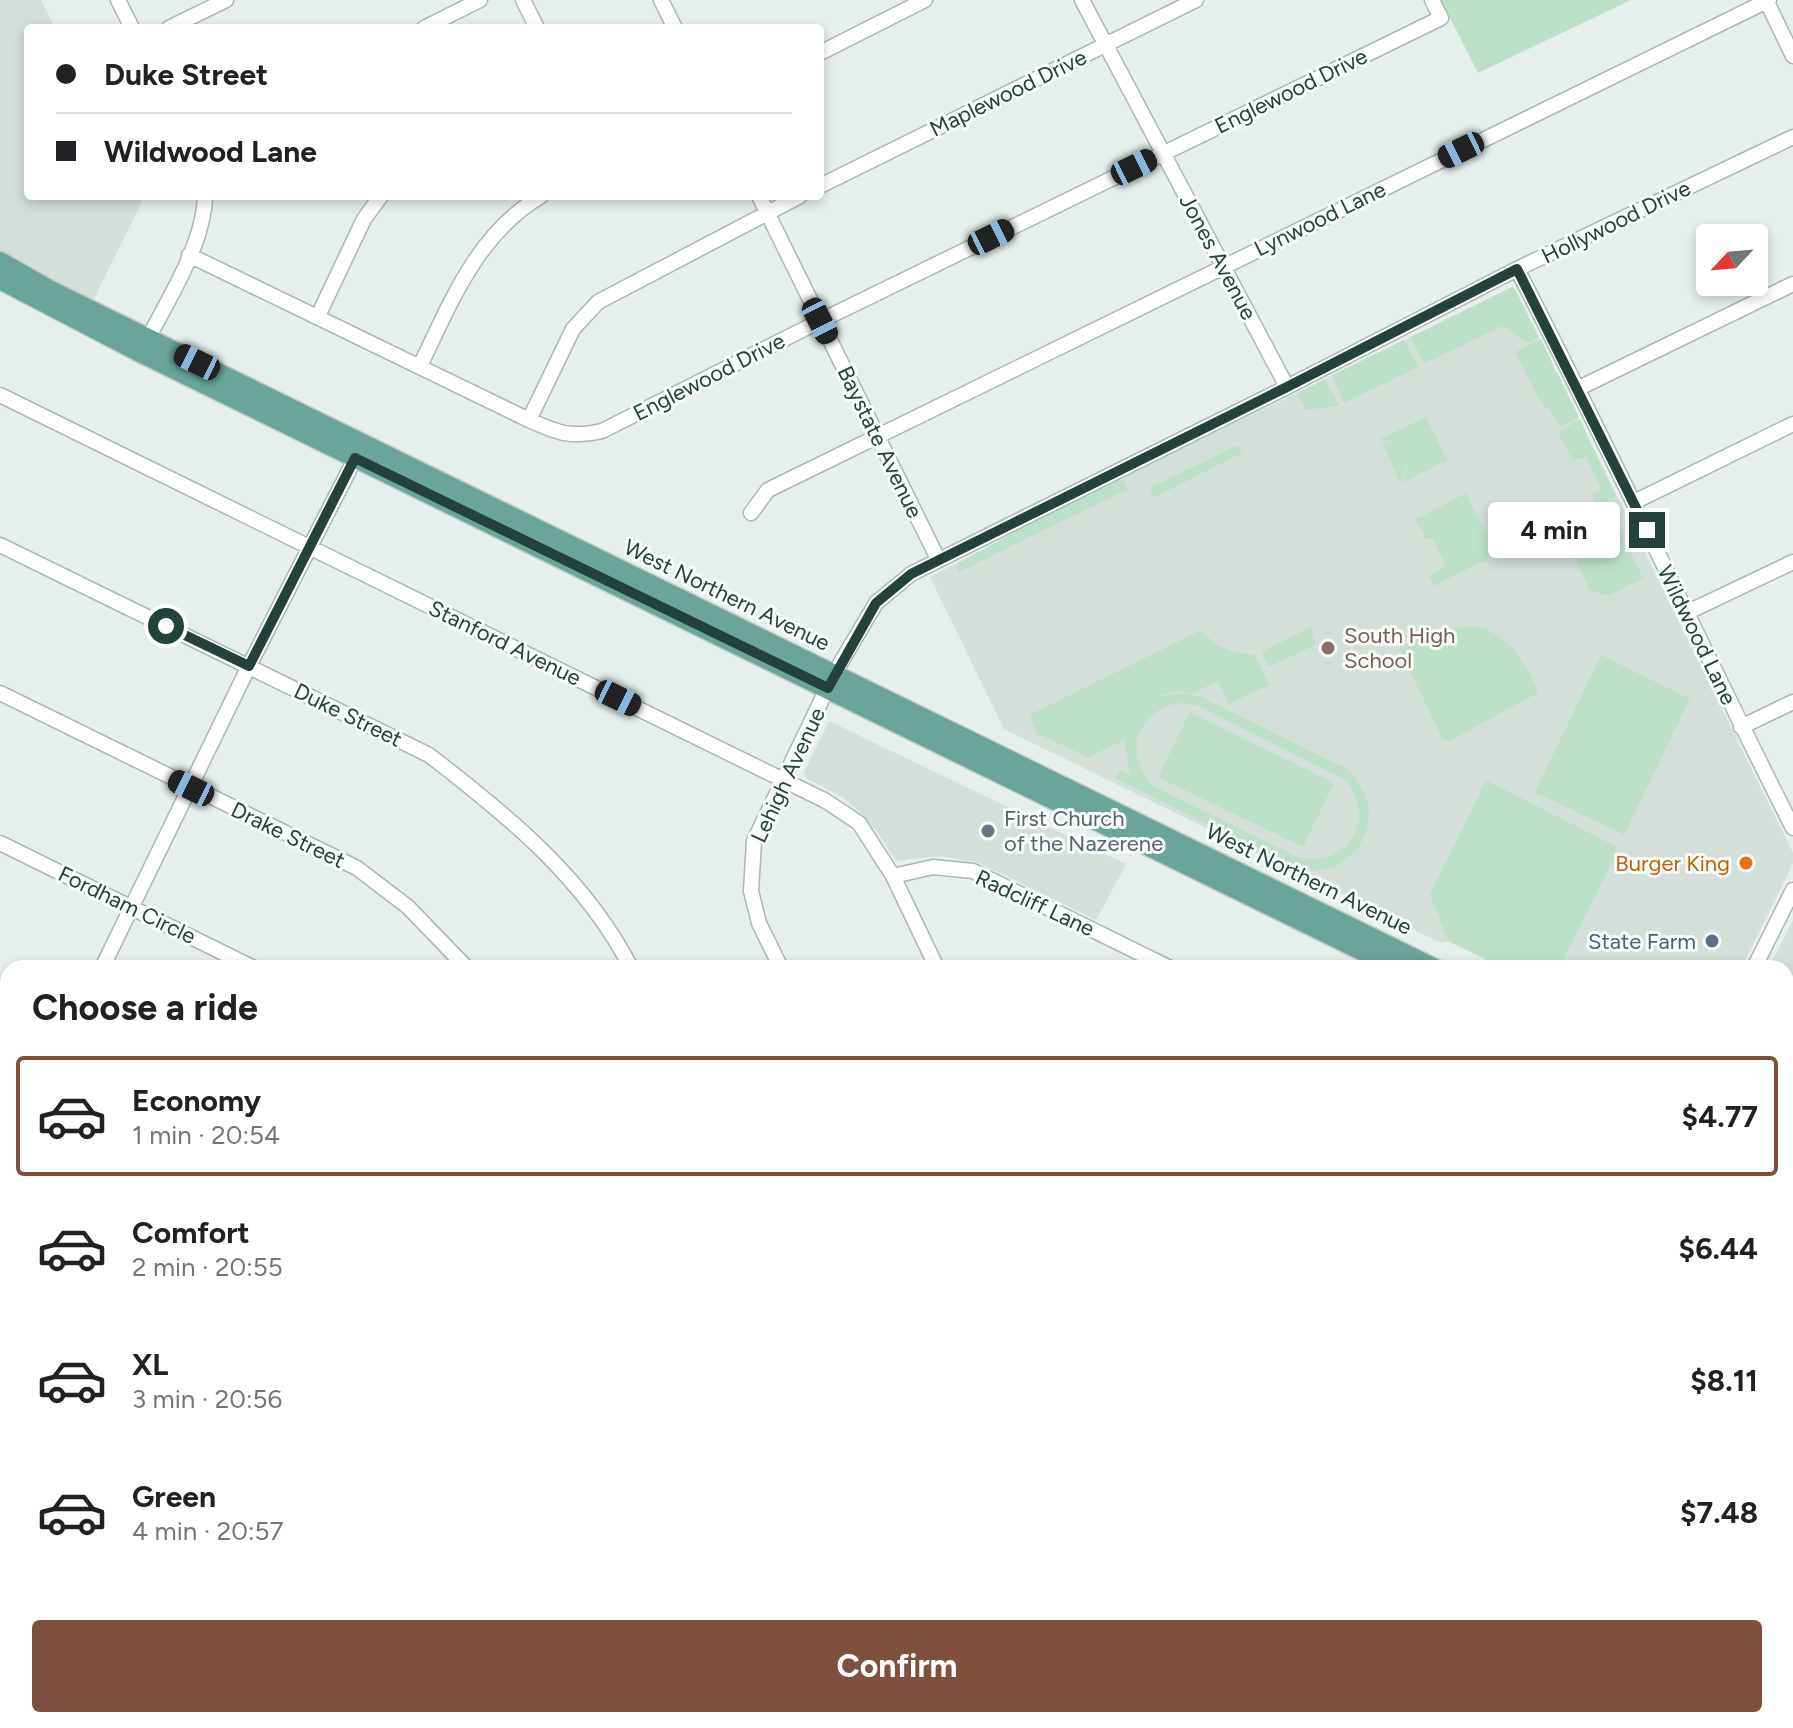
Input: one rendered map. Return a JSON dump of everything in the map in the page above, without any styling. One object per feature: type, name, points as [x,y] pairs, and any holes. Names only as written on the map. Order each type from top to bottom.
[{"type":"main road","name":"West Northern Avenue","points":[[0,261],[144,345]]},
{"type":"main road","name":"West Northern Avenue","points":[[0,280],[144,345],[831,681],[1418,960]]},
{"type":"main road","name":"West Northern Avenue","points":[[831,681],[1380,960]]},
{"type":"street","points":[[118,0],[130,24]]},
{"type":"street","points":[[177,24],[226,0]]},
{"type":"street","points":[[432,24],[480,0]]},
{"type":"street","points":[[523,0],[535,24]]},
{"type":"street","points":[[661,0],[673,24]]},
{"type":"street","points":[[824,51],[925,0]]},
{"type":"street","name":"Jones Avenue","points":[[1082,0],[1287,387]]},
{"type":"street","name":"Maplewood Drive","points":[[824,184],[1196,0]]},
{"type":"street","name":"Englewood Drive","points":[[189,255],[558,433],[577,436],[602,431],[820,321],[1441,18],[1432,0]]},
{"type":"street","points":[[1767,0],[1793,56]]},
{"type":"street","name":"Lynwood Lane","points":[[751,513],[768,490],[1767,0]]},
{"type":"street","name":"Hollywood Drive","points":[[831,681],[876,603],[911,574],[1517,269],[1793,137]]},
{"type":"street","points":[[144,345],[200,229],[204,200]]},
{"type":"street","points":[[318,316],[364,219],[378,200]]},
{"type":"street","points":[[420,366],[469,266],[495,234],[536,200]]},
{"type":"street","name":"Baystate Avenue","points":[[761,200],[938,559]]},
{"type":"street","points":[[529,420],[573,329],[598,302],[792,200]]},
{"type":"street","name":"Wildwood Lane","points":[[1517,269],[1579,388],[1741,727],[1793,828]]},
{"type":"street","points":[[1579,388],[1793,284]]},
{"type":"street","name":"Stanford Avenue","points":[[0,395],[826,801],[859,823],[893,876],[933,960]]},
{"type":"street","points":[[1634,502],[1793,424]]},
{"type":"street","points":[[106,960],[249,666],[359,451]]},
{"type":"street","name":"Duke Street","points":[[0,545],[429,755],[536,843],[584,896],[626,960]]},
{"type":"street","points":[[1686,613],[1793,562]]},
{"type":"street","name":"Lehigh Avenue","points":[[777,960],[759,923],[751,891],[754,841],[831,681]]},
{"type":"street","name":"Drake Street","points":[[0,693],[357,868],[408,907],[459,960]]},
{"type":"street","points":[[1741,727],[1793,702]]},
{"type":"street","name":"Fordham Circle","points":[[0,843],[238,960]]},
{"type":"street","name":"Radcliff Lane","points":[[893,876],[933,867],[973,871],[1154,960]]},
{"type":"street","points":[[1758,960],[1793,890]]},
{"type":"shaded area","points":[[0,0],[41,0],[53,24],[24,24],[24,200],[142,202],[93,301],[0,250]]},
{"type":"shaded area","name":"South High School","points":[[1510,288],[1515,289],[1793,853],[1793,863],[1745,960],[1487,960],[1448,941],[1441,943],[1004,729],[930,577],[1054,512]]},
{"type":"shaded area","points":[[829,721],[1126,864],[1096,920],[977,862],[940,856],[896,861],[860,812],[842,797],[806,778],[804,772]]},
{"type":"shaded area","points":[[1793,920],[1793,960],[1773,960]]},
{"type":"green space","points":[[1441,0],[1631,0],[1478,73]]},
{"type":"green space","points":[[1512,287],[1539,337],[1527,343],[1502,326],[1424,364],[1411,337]]},
{"type":"green space","points":[[1541,339],[1556,371],[1548,376],[1557,372],[1579,417],[1560,427],[1549,409],[1543,406],[1515,352]]},
{"type":"green space","points":[[1404,340],[1419,367],[1344,403],[1332,375]]},
{"type":"green space","points":[[1325,379],[1339,406],[1305,410],[1297,394]]},
{"type":"green space","points":[[1426,417],[1447,460],[1402,483],[1411,455],[1400,482],[1379,441],[1397,445],[1380,439]]},
{"type":"green space","points":[[1580,420],[1616,496],[1543,532],[1539,522],[1545,528],[1595,503],[1592,495],[1602,490],[1586,457],[1573,461],[1558,432]]},
{"type":"green space","points":[[1238,445],[1242,453],[1152,496],[1152,487]]},
{"type":"green space","points":[[1121,480],[1128,489],[959,572],[959,563],[1016,531]]},
{"type":"green space","points":[[1466,493],[1491,544],[1503,539],[1508,549],[1433,586],[1428,576],[1446,566],[1432,537],[1426,540],[1415,518]]},
{"type":"green space","points":[[1614,530],[1621,532],[1643,578],[1609,596],[1590,590],[1572,551]]},
{"type":"green space","points":[[1474,626],[1497,635],[1515,650],[1538,693],[1449,741],[1442,738],[1399,648],[1432,630]]},
{"type":"green space","points":[[1311,627],[1316,645],[1268,667],[1262,652]]},
{"type":"green space","points":[[1202,630],[1225,648],[1255,654],[1269,685],[1229,704],[1218,681],[1193,693],[1171,692],[1157,697],[1184,693],[1202,697],[1347,769],[1361,786],[1368,805],[1368,824],[1362,842],[1350,856],[1334,866],[1315,870],[1292,867],[1115,778],[1119,770],[1132,775],[1125,740],[1088,757],[1036,733],[1029,715]],"holes":[[[1181,703],[1198,706],[1345,780],[1354,795],[1358,825],[1343,849],[1331,856],[1315,859],[1298,857],[1155,787],[1139,762],[1137,749],[1144,724],[1153,714],[1166,707]]]},
{"type":"green space","points":[[1601,655],[1690,699],[1624,835],[1535,792]]},
{"type":"green space","points":[[1190,712],[1334,783],[1303,847],[1158,777]]},
{"type":"green space","points":[[1486,780],[1615,846],[1617,853],[1563,960],[1487,960],[1448,941],[1430,894]]},
{"type":"place","name":"South High School","points":[[1328,648]]},
{"type":"place","name":"First Church of the Nazerene","points":[[988,831]]},
{"type":"place","name":"Burger King","points":[[1746,863]]},
{"type":"place","name":"State Farm","points":[[1712,941]]},
{"type":"route","points":[[166,626],[249,666],[355,458],[828,688],[876,603],[911,574],[1517,269],[1579,388],[1647,530]]}]
